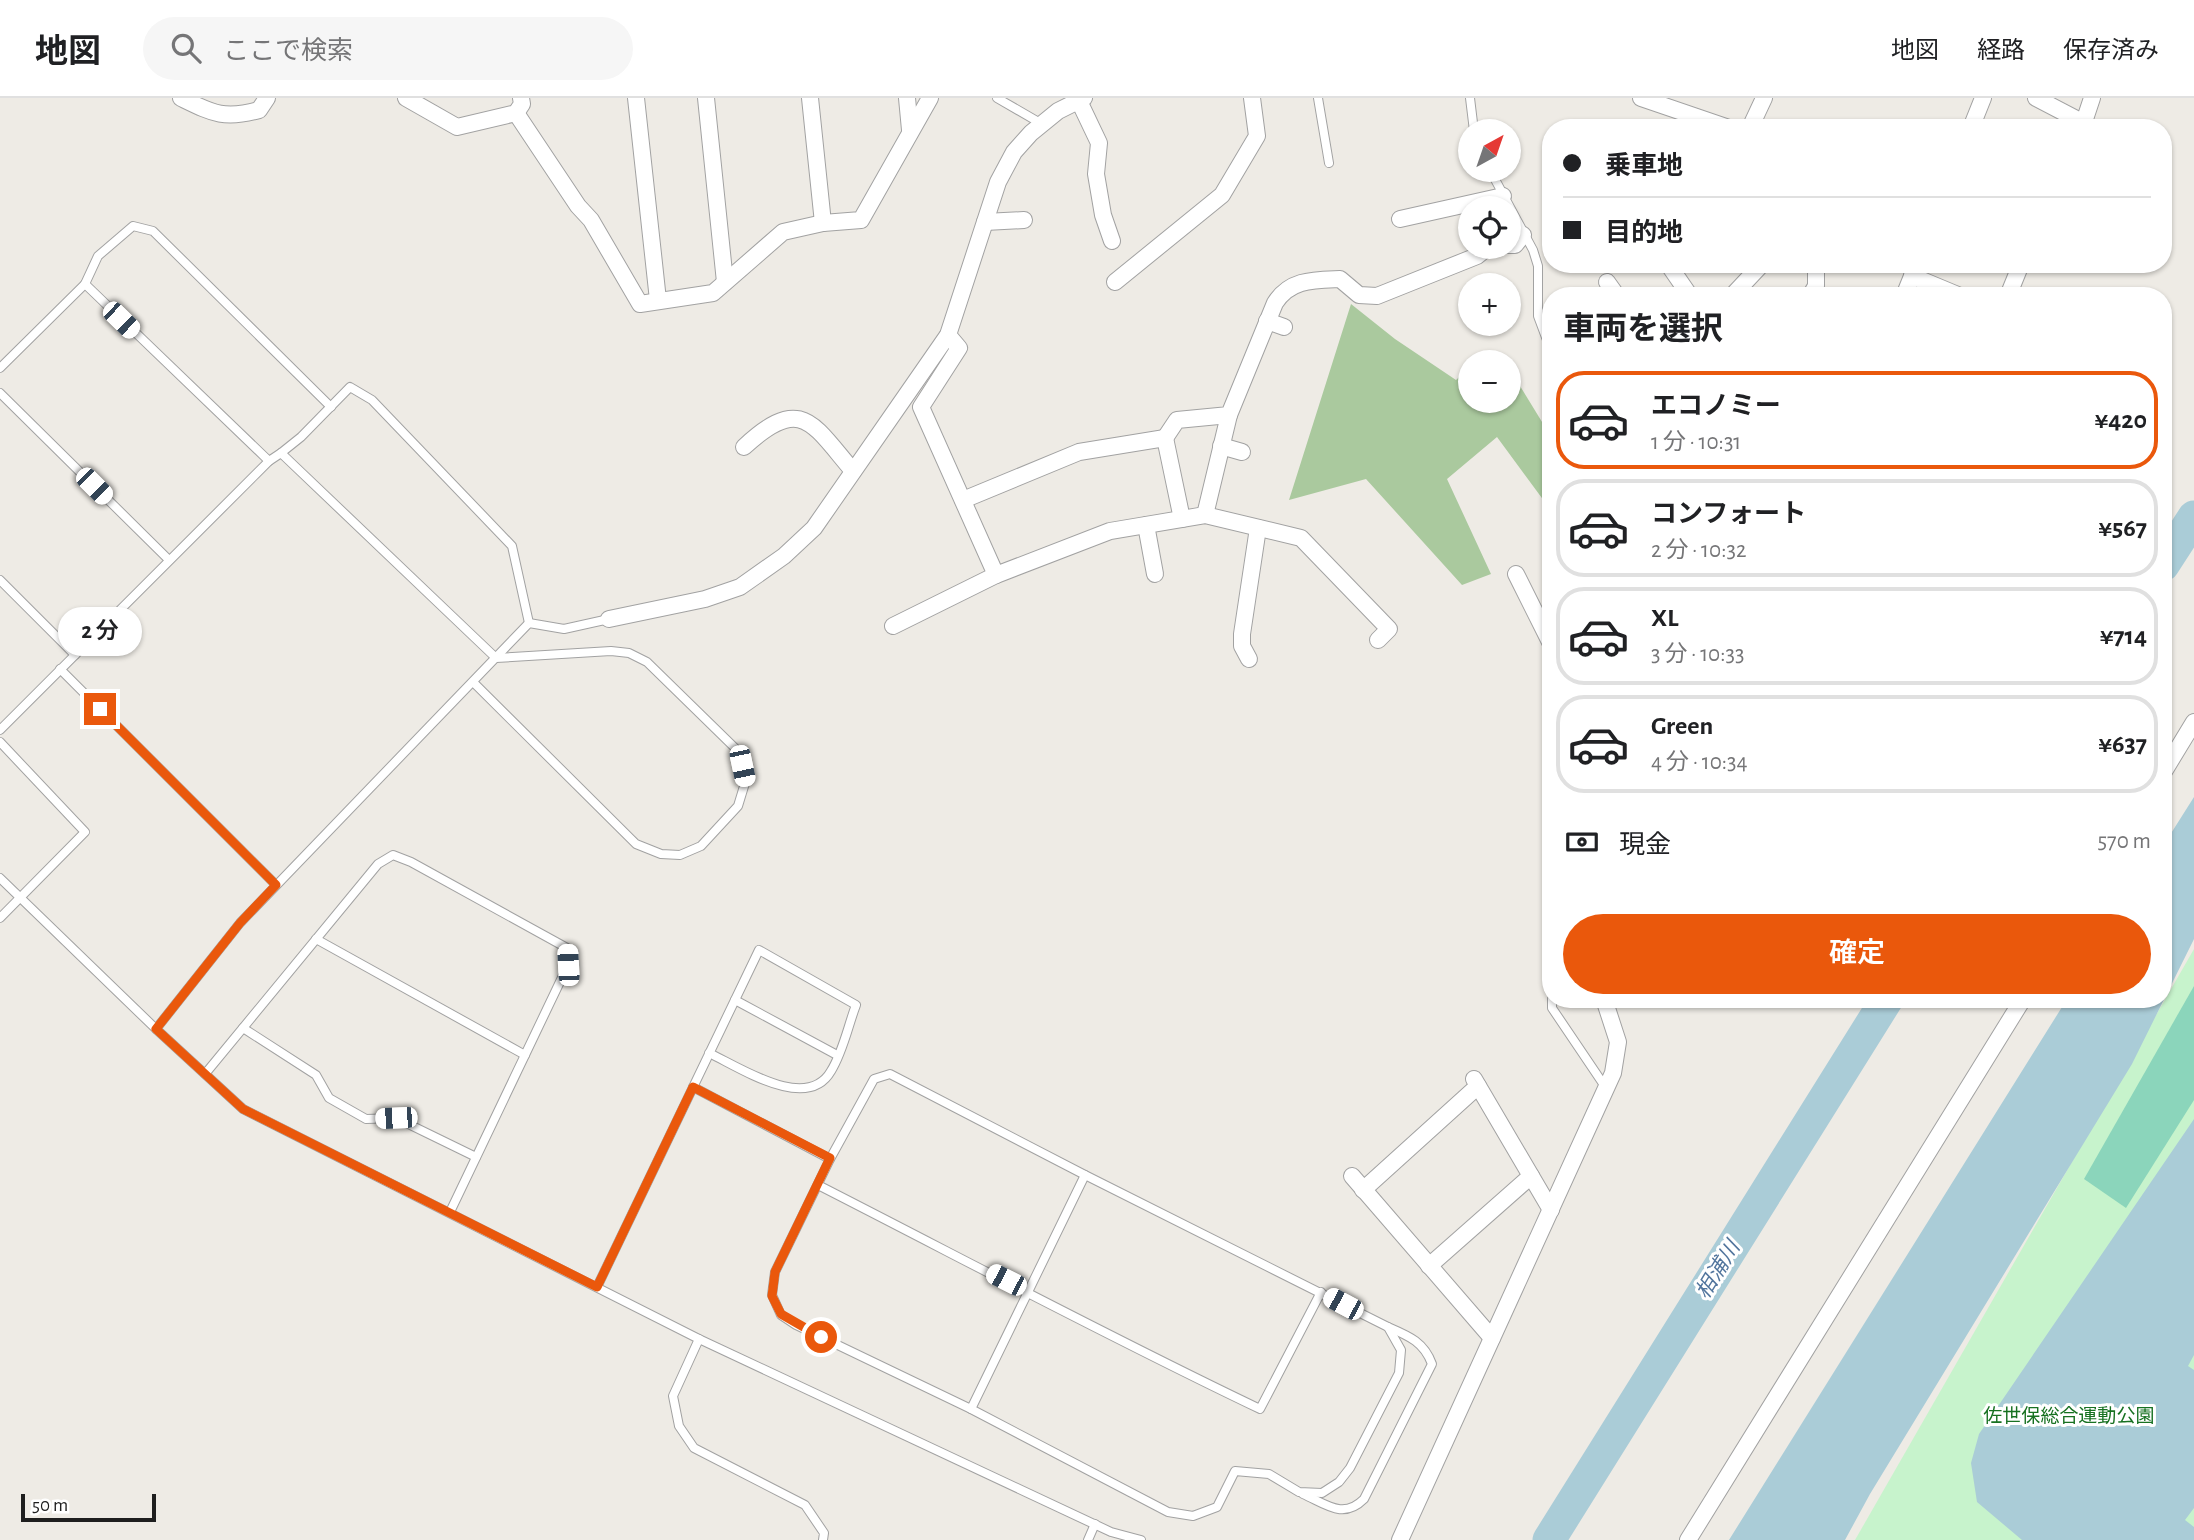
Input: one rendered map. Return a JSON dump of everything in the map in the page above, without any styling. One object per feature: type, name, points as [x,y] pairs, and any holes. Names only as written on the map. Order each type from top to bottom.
[{"type":"street","points":[[181,98],[212,113],[238,116],[259,110],[267,98]]},
{"type":"street","points":[[407,98],[457,127],[519,106],[640,304],[713,293],[783,232],[823,223],[861,220],[930,98]]},
{"type":"street","points":[[636,98],[658,300]]},
{"type":"street","points":[[706,98],[725,282]]},
{"type":"street","points":[[810,98],[823,223]]},
{"type":"street","points":[[907,98],[910,130]]},
{"type":"street","points":[[1115,282],[1222,195],[1257,136],[1252,98]]},
{"type":"street","points":[[1641,98],[1668,102],[1708,119]]},
{"type":"street","points":[[1754,119],[1764,98]]},
{"type":"street","points":[[1975,119],[1983,98]]},
{"type":"street","points":[[2036,98],[2071,119]]},
{"type":"street","points":[[2085,119],[2092,98]]},
{"type":"street","points":[[608,619],[705,599],[740,587],[784,556],[814,528],[948,334],[998,182],[1014,152],[1058,111],[1082,99],[1099,143],[1096,174],[1103,215],[1112,241]]},
{"type":"street","points":[[1400,219],[1458,206]]},
{"type":"street","points":[[985,222],[1024,220]]},
{"type":"street","points":[[1205,515],[1229,415],[1281,292],[1305,280],[1340,279],[1359,295],[1377,296],[1469,259]]},
{"type":"street","points":[[1740,287],[1753,273]]},
{"type":"street","points":[[1920,273],[1944,287]]},
{"type":"street","points":[[1607,282],[1611,287]]},
{"type":"street","points":[[1267,321],[1284,327]]},
{"type":"street","points":[[948,334],[959,348],[921,407],[996,575]]},
{"type":"street","points":[[1182,519],[1165,438],[1177,419],[1229,415]]},
{"type":"street","points":[[744,447],[779,420],[798,418],[813,424],[853,471]]},
{"type":"street","points":[[963,500],[1079,452],[1165,438]]},
{"type":"street","points":[[1221,446],[1242,452]]},
{"type":"street","points":[[893,626],[906,611],[1110,531],[1205,515],[1301,538],[1389,629],[1378,640]]},
{"type":"street","points":[[1146,525],[1155,574]]},
{"type":"street","points":[[1249,659],[1242,646],[1242,634],[1258,527]]},
{"type":"street","points":[[1516,573],[1542,626]]},
{"type":"street","points":[[2172,757],[2194,722]]},
{"type":"street","points":[[1400,1540],[1613,1073],[1618,1042],[1607,1008]]},
{"type":"street","points":[[1688,1540],[2017,1008]]},
{"type":"street","points":[[1363,1190],[1476,1082],[1551,1210]]},
{"type":"street","points":[[1352,1176],[1492,1338]]},
{"type":"street","points":[[1429,1266],[1531,1176]]},
{"type":"lane","points":[[997,98],[1042,124]]},
{"type":"lane","points":[[1318,98],[1329,163]]},
{"type":"lane","points":[[1470,98],[1473,119]]},
{"type":"lane","points":[[1496,182],[1503,196]]},
{"type":"lane","points":[[0,368],[85,285],[98,256],[133,226],[153,231],[331,407]]},
{"type":"lane","points":[[1521,231],[1533,250],[1538,267],[1538,316],[1542,327]]},
{"type":"lane","points":[[85,285],[269,461]]},
{"type":"lane","points":[[0,730],[269,461],[301,437],[350,387],[372,400],[512,547],[529,623]]},
{"type":"lane","points":[[0,393],[169,560]]},
{"type":"lane","points":[[281,453],[496,658],[611,651],[629,653],[647,662],[735,748],[745,783],[738,806],[701,846],[680,855],[661,854],[636,844],[473,682]]},
{"type":"lane","points":[[0,580],[75,655]]},
{"type":"lane","points":[[529,623],[564,629],[608,619]]},
{"type":"lane","points":[[156,1029],[240,923],[529,623]]},
{"type":"lane","points":[[60,669],[276,885]]},
{"type":"lane","points":[[0,742],[85,832],[0,918]]},
{"type":"lane","points":[[205,1074],[378,864],[393,855],[411,862],[567,948],[568,965],[450,1212]]},
{"type":"lane","points":[[0,878],[243,1109],[699,1339],[1111,1532],[1141,1540]]},
{"type":"lane","points":[[316,939],[525,1055]]},
{"type":"lane","points":[[597,1287],[709,1053],[759,950],[856,1005],[830,1073],[816,1084],[797,1090],[771,1083],[709,1053]]},
{"type":"lane","points":[[735,1000],[837,1055]]},
{"type":"lane","points":[[1552,1008],[1606,1088]]},
{"type":"lane","points":[[243,1028],[316,1075],[329,1098],[366,1119],[396,1118],[476,1157]]},
{"type":"lane","points":[[890,1074],[1084,1175],[1413,1337],[1427,1350],[1432,1364],[1364,1499],[1356,1507],[1342,1511],[1299,1492],[1269,1474],[1235,1471],[1217,1507],[1193,1516],[1168,1512],[971,1409],[796,1325],[781,1314],[772,1296],[775,1272],[830,1158],[874,1079],[890,1074]]},
{"type":"lane","points":[[693,1087],[830,1158]]},
{"type":"lane","points":[[971,1409],[1030,1292],[1084,1175]]},
{"type":"lane","points":[[818,1185],[1030,1292],[1142,1353],[1260,1409],[1321,1292]]},
{"type":"lane","points":[[1299,1492],[1322,1493],[1339,1482],[1350,1468],[1399,1373],[1401,1350],[1388,1327]]},
{"type":"lane","points":[[699,1339],[673,1396],[679,1426],[694,1448],[805,1505],[824,1533],[823,1540]]},
{"type":"lane","points":[[1088,1540],[1095,1524]]},
{"type":"green space","points":[[1351,304],[1395,339],[1456,380],[1458,378],[1458,413],[1521,413],[1521,388],[1542,422],[1542,498],[1497,437],[1447,479],[1491,574],[1462,585],[1366,479],[1289,500]]},
{"type":"green space","name":"佐世保総合運動公園","points":[[2194,949],[2194,1540],[1855,1540],[2160,1008],[2172,1008],[2172,987]]},
{"type":"green space","points":[[2194,986],[2194,1100],[2126,1208],[2084,1179]]},
{"type":"water","points":[[2194,797],[2194,939],[2172,983],[2172,832]]},
{"type":"water","points":[[2061,1008],[2160,1008],[2132,1064],[1870,1494],[1845,1540],[1729,1540]]},
{"type":"water","points":[[2194,1119],[2194,1355],[2188,1366],[2194,1370],[2194,1508],[2185,1520],[2194,1527],[2194,1540],[2022,1540],[1977,1502],[1971,1463],[1979,1434]]},
{"type":"waterway","name":"相浦川","points":[[2172,551],[2194,517]]},
{"type":"waterway","name":"相浦川","points":[[1549,1540],[1881,1008]]},
{"type":"route","points":[[100,709],[276,885],[240,923],[156,1029],[243,1109],[597,1287],[693,1087],[830,1158],[775,1272],[772,1296],[781,1314],[821,1337]]}]
